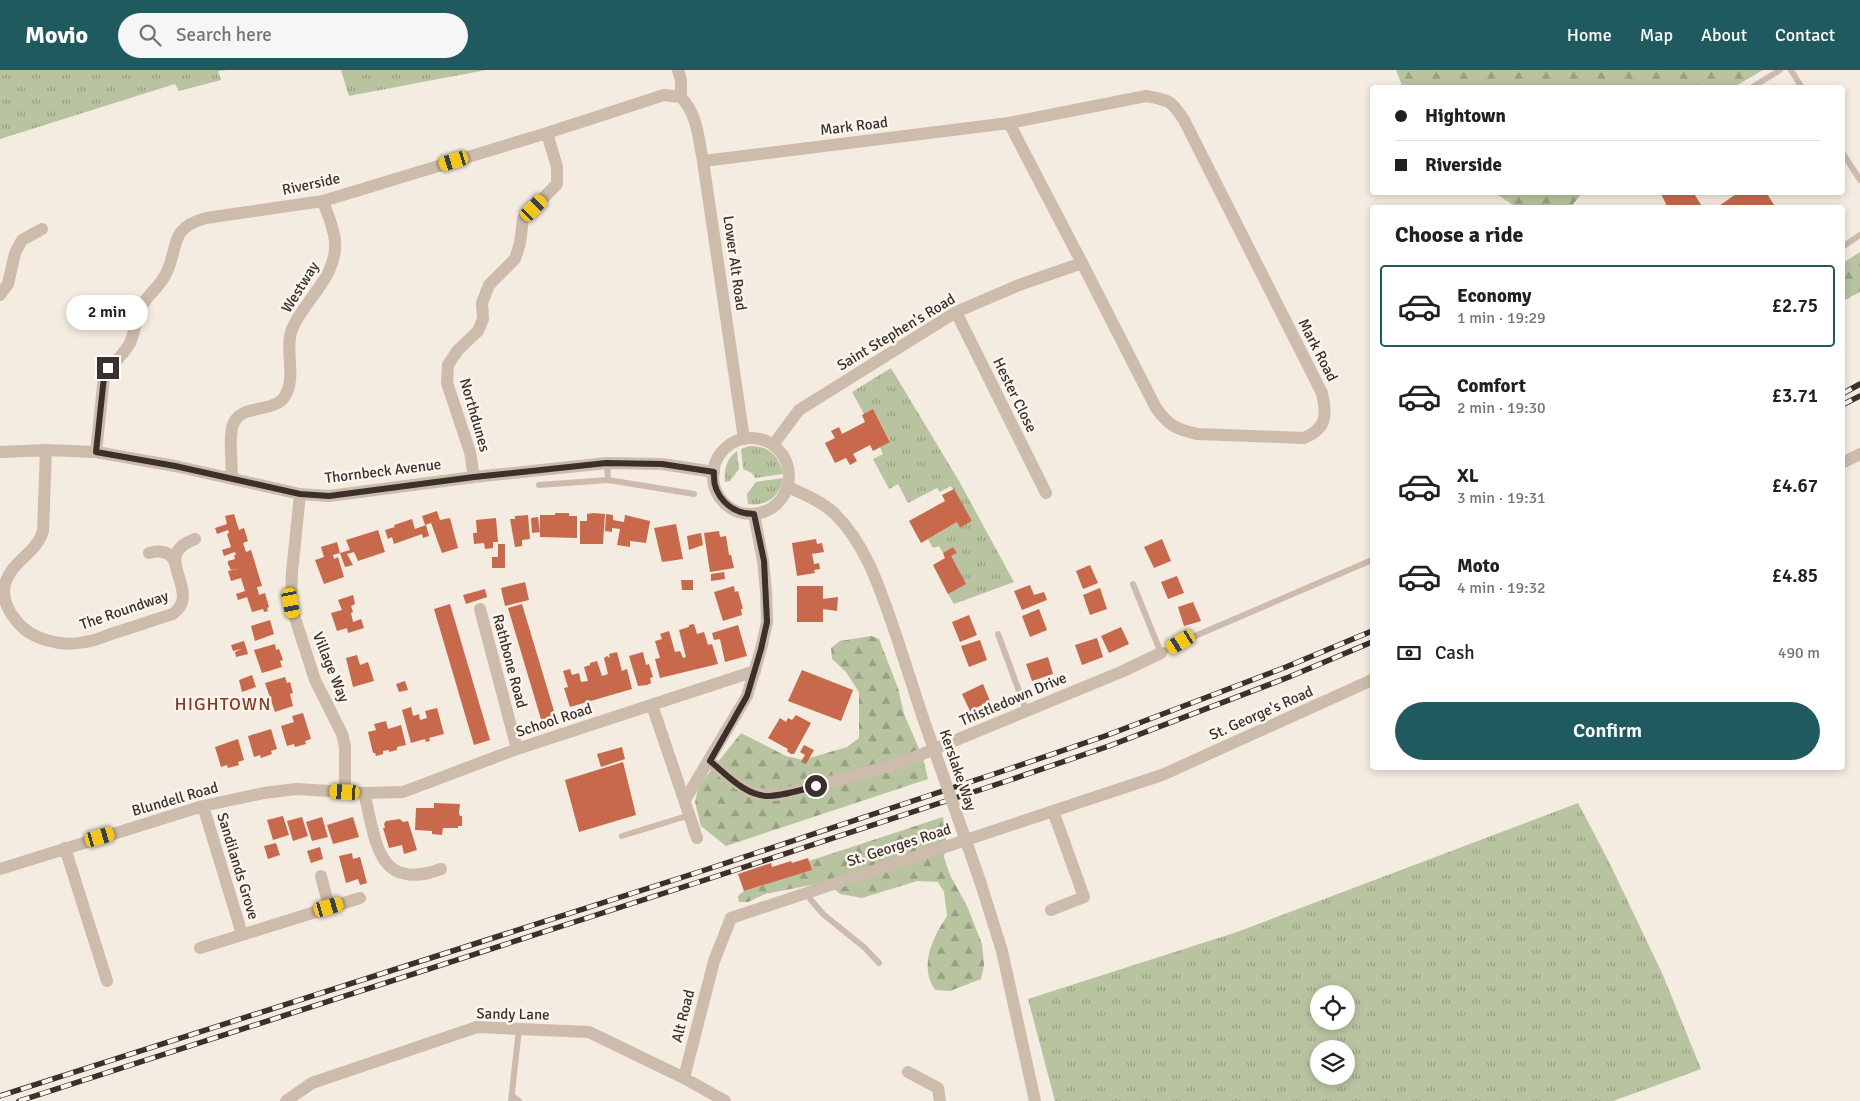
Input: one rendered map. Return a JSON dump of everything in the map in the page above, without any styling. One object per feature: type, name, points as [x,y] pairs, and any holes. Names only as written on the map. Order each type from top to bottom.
[{"type":"street","points":[[678,70],[681,80],[681,97]]},
{"type":"street","name":"Riverside","points":[[96,452],[104,377],[108,368],[130,343],[139,311],[146,298],[163,280],[177,237],[192,221],[323,201],[547,133],[664,95],[681,97]]},
{"type":"street","name":"Mark Road","points":[[703,161],[1008,123],[1146,96],[1162,99],[1174,105],[1322,393],[1326,409],[1324,419],[1316,432],[1304,438],[1197,434],[1182,431],[1166,422],[1156,408],[1008,123]]},
{"type":"street","name":"Lower Alt Road","points":[[681,97],[690,108],[695,119],[703,161],[744,439]]},
{"type":"street","name":"Northdunes","points":[[474,477],[470,452],[447,383],[448,365],[458,351],[478,331],[483,318],[482,303],[489,284],[515,259],[524,219],[557,184],[557,167],[547,133]]},
{"type":"street","name":"Westway","points":[[232,478],[232,428],[236,420],[244,413],[273,406],[285,396],[290,382],[292,329],[333,264],[335,239],[323,201]]},
{"type":"street","points":[[0,295],[8,284],[15,253],[22,240],[42,229]]},
{"type":"street","name":"Saint Stephen's Road","points":[[773,445],[799,410],[956,312],[1019,285],[1082,263]]},
{"type":"street","name":"Hester Close","points":[[956,312],[1046,493]]},
{"type":"street","points":[[744,439],[760,439],[773,445],[782,453],[789,475],[788,487],[783,497],[775,506],[754,514],[738,512],[724,502],[716,489],[714,472],[717,460],[724,450],[733,443],[744,439]]},
{"type":"street","name":"Thornbeck Avenue","points":[[0,452],[46,450],[96,452],[175,466],[300,494],[329,496],[474,477],[606,463],[662,464],[714,472]]},
{"type":"street","name":"The Roundway","points":[[46,450],[42,536],[12,568],[5,584],[7,606],[19,624],[34,635],[65,644],[86,642],[173,614],[179,609],[183,594],[175,563]]},
{"type":"street","points":[[1845,462],[1860,454]]},
{"type":"street","name":"Kerslake Way","points":[[788,487],[814,499],[833,512],[857,542],[872,568],[980,881],[1002,951],[1035,1101]]},
{"type":"street","name":"Village Way","points":[[300,494],[292,572],[291,603],[315,680],[342,734],[345,746],[345,792]]},
{"type":"street","points":[[685,800],[710,761],[747,696],[755,672],[767,622],[764,561],[754,514]]},
{"type":"street","points":[[175,563],[175,554],[179,548],[196,539]]},
{"type":"street","points":[[149,552],[166,552],[172,556],[175,563]]},
{"type":"street","name":"Rathbone Road","points":[[480,609],[517,749]]},
{"type":"street","name":"Thistledown Drive","points":[[710,761],[749,791],[760,795],[776,795],[898,764],[1121,672],[1162,653]]},
{"type":"street","name":"School Road","points":[[364,792],[402,792],[517,749],[755,672]]},
{"type":"street","name":"St. George's Road","points":[[1162,775],[1370,681]]},
{"type":"street","points":[[652,705],[697,838]]},
{"type":"street","name":"St. Georges Road","points":[[731,918],[1162,775]]},
{"type":"street","name":"Blundell Road","points":[[0,869],[203,806],[296,789],[364,792]]},
{"type":"street","points":[[364,792],[378,849],[388,865],[396,872],[420,875],[441,869]]},
{"type":"street","name":"Sandilands Grove","points":[[203,806],[242,934]]},
{"type":"street","points":[[1051,910],[1084,897],[1053,811]]},
{"type":"street","points":[[65,848],[107,981]]},
{"type":"street","points":[[321,876],[329,907]]},
{"type":"street","name":"Sandilands Grove","points":[[200,948],[360,898]]},
{"type":"street","name":"Alt Road","points":[[684,1078],[714,961],[731,918]]},
{"type":"street","name":"Sandy Lane","points":[[286,1101],[312,1083],[477,1027],[589,1032],[684,1078]]},
{"type":"street","points":[[908,1072],[938,1088],[940,1101]]},
{"type":"street","points":[[684,1078],[725,1101]]},
{"type":"lane","points":[[1756,85],[1780,70]]},
{"type":"lane","points":[[1791,70],[1800,85]]},
{"type":"lane","points":[[1845,157],[1860,180]]},
{"type":"lane","points":[[1845,245],[1860,235]]},
{"type":"lane","points":[[606,463],[608,480]]},
{"type":"lane","points":[[538,485],[608,480],[694,494]]},
{"type":"lane","points":[[1133,584],[1162,653],[1181,642],[1370,561]]},
{"type":"lane","points":[[998,634],[1026,710]]},
{"type":"lane","points":[[622,836],[690,815]]},
{"type":"lane","points":[[805,894],[824,914],[865,948],[879,963]]},
{"type":"lane","points":[[519,1029],[512,1098],[520,1101]]},
{"type":"green space","points":[[0,70],[228,70],[218,71],[221,80],[179,91],[175,84],[0,139]]},
{"type":"green space","points":[[341,70],[486,70],[349,96]]},
{"type":"green space","points":[[1396,70],[1763,70],[1737,85],[1402,85]]},
{"type":"green space","points":[[1498,195],[1580,195],[1572,205],[1513,205]]},
{"type":"green space","points":[[1860,252],[1860,292],[1845,300],[1845,262]]},
{"type":"green space","points":[[891,368],[959,481],[1014,582],[954,604],[948,594],[951,556],[957,553],[953,547],[943,553],[939,546],[933,548],[928,539],[957,522],[960,528],[972,521],[951,486],[940,492],[937,488],[908,503],[898,484],[889,489],[873,459],[883,454],[880,447],[890,441],[873,409],[864,414],[852,392]]},
{"type":"green space","points":[[749,446],[762,447],[772,453],[779,462],[783,474],[755,478],[752,473],[743,469],[741,449]]},
{"type":"green space","points":[[737,451],[739,469],[730,481],[725,482],[726,465]]},
{"type":"green space","points":[[783,478],[779,490],[771,499],[761,504],[748,504],[747,494],[756,482]]},
{"type":"green space","points":[[871,636],[879,639],[898,688],[904,714],[923,758],[928,779],[726,846],[701,826],[695,802],[698,789],[706,777],[741,733],[786,756],[803,760],[847,747],[859,738],[859,692],[846,672],[832,659],[831,648],[840,641]]},
{"type":"green space","points":[[1578,803],[1609,862],[1662,973],[1701,1069],[1613,1101],[1055,1101],[1028,999],[1237,932]]},
{"type":"green space","points":[[943,817],[946,840],[944,857],[950,875],[967,906],[982,944],[984,965],[981,979],[950,991],[935,990],[930,981],[928,972],[929,953],[932,943],[947,916],[944,892],[938,882],[917,881],[862,898],[840,894],[830,885],[816,884],[765,894],[748,902],[739,902],[738,896],[744,891],[811,870],[809,861]]},
{"type":"building","points":[[1662,195],[1695,195],[1701,205],[1666,205]]},
{"type":"building","points":[[1735,195],[1768,195],[1774,205],[1720,205]]},
{"type":"building","points":[[873,409],[890,442],[873,451],[870,445],[853,454],[857,461],[850,465],[846,458],[835,463],[825,443],[835,438],[831,431],[839,427],[842,434],[865,422],[862,415]]},
{"type":"building","points":[[954,489],[972,521],[960,528],[957,522],[921,543],[909,521],[945,501],[942,495]]},
{"type":"building","points":[[437,511],[440,520],[450,518],[458,548],[442,553],[431,523],[425,525],[422,516]]},
{"type":"building","points":[[555,513],[569,513],[569,516],[577,516],[577,538],[540,537],[540,515],[555,515]]},
{"type":"building","points":[[234,514],[239,530],[244,528],[248,541],[243,543],[246,552],[251,550],[262,586],[257,587],[259,595],[265,593],[269,607],[267,608],[268,611],[264,612],[263,609],[252,612],[247,597],[238,600],[236,594],[245,591],[241,578],[231,581],[228,571],[238,569],[231,570],[228,561],[235,559],[234,555],[236,555],[235,552],[224,556],[222,550],[231,547],[227,534],[229,533],[228,530],[217,534],[215,528],[227,524],[225,516]]},
{"type":"building","points":[[587,514],[605,514],[603,544],[580,544],[580,521],[587,521]]},
{"type":"building","points":[[606,514],[613,515],[613,520],[624,522],[625,515],[650,521],[646,543],[630,541],[630,547],[617,545],[620,529],[612,528],[612,532],[605,531]]},
{"type":"building","points":[[528,515],[530,539],[522,540],[522,546],[515,547],[510,519],[515,519],[515,516]]},
{"type":"building","points":[[538,517],[540,532],[532,533],[531,518]]},
{"type":"building","points":[[496,518],[498,542],[493,542],[493,548],[485,549],[484,543],[474,544],[473,533],[477,533],[476,520]]},
{"type":"building","points":[[412,519],[415,529],[426,525],[429,536],[423,538],[422,534],[394,544],[392,537],[388,539],[385,530]]},
{"type":"building","points":[[676,524],[683,559],[662,562],[654,528]]},
{"type":"building","points":[[378,530],[385,552],[358,561],[354,552],[347,554],[353,565],[345,567],[340,553],[350,550],[346,540]]},
{"type":"building","points":[[719,531],[720,537],[726,536],[729,555],[731,555],[734,568],[710,572],[704,533]]},
{"type":"building","points":[[701,533],[703,545],[689,550],[687,536]]},
{"type":"building","points":[[816,539],[817,544],[822,543],[824,552],[812,554],[814,564],[819,563],[820,569],[814,570],[815,573],[797,576],[792,543]]},
{"type":"building","points":[[1162,539],[1171,561],[1154,568],[1144,547]]},
{"type":"building","points":[[337,542],[340,553],[333,555],[334,559],[338,557],[344,577],[324,584],[315,560],[324,557],[321,547]]},
{"type":"building","points":[[498,544],[505,544],[505,568],[492,568],[492,557],[498,557]]},
{"type":"building","points":[[953,547],[957,553],[951,556],[966,584],[948,594],[933,565],[945,558],[943,553]]},
{"type":"building","points":[[1090,565],[1098,583],[1083,589],[1076,571]]},
{"type":"building","points":[[724,572],[725,579],[711,581],[711,574]]},
{"type":"building","points":[[1177,576],[1184,593],[1168,599],[1161,582]]},
{"type":"building","points":[[681,580],[693,580],[693,590],[682,590]]},
{"type":"building","points":[[525,582],[529,600],[505,606],[501,588]]},
{"type":"building","points":[[1030,585],[1034,595],[1044,592],[1047,600],[1022,610],[1014,591]]},
{"type":"building","points":[[734,586],[735,592],[738,591],[743,609],[741,609],[742,615],[723,621],[714,592]]},
{"type":"building","points":[[797,586],[823,586],[823,599],[838,597],[837,611],[823,609],[823,622],[797,622]]},
{"type":"building","points":[[1100,588],[1107,609],[1090,615],[1083,595]]},
{"type":"building","points":[[485,589],[487,597],[466,604],[463,595]]},
{"type":"building","points":[[353,595],[355,604],[351,606],[353,612],[351,613],[353,622],[361,619],[364,628],[348,633],[347,628],[337,631],[331,613],[342,610],[338,600]]},
{"type":"building","points":[[1193,602],[1201,621],[1184,626],[1178,607]]},
{"type":"building","points":[[450,604],[490,740],[474,745],[434,609]]},
{"type":"building","points":[[522,604],[557,721],[543,726],[508,608]]},
{"type":"building","points":[[1039,609],[1047,630],[1030,637],[1022,616]]},
{"type":"building","points":[[969,615],[977,635],[960,642],[952,622]]},
{"type":"building","points":[[270,620],[274,634],[255,641],[251,626]]},
{"type":"building","points":[[694,624],[697,634],[704,632],[708,645],[712,644],[718,664],[660,678],[655,659],[660,658],[655,641],[662,639],[660,634],[669,631],[675,652],[680,651],[683,658],[686,657],[679,630]]},
{"type":"building","points":[[738,625],[747,656],[725,662],[720,639],[714,640],[712,633]]},
{"type":"building","points":[[1121,627],[1129,644],[1109,653],[1101,636]]},
{"type":"building","points":[[1097,638],[1103,657],[1082,665],[1075,645]]},
{"type":"building","points":[[980,640],[987,660],[969,667],[961,646]]},
{"type":"building","points":[[244,641],[248,654],[236,657],[235,652],[242,649],[233,651],[231,645]]},
{"type":"building","points":[[275,644],[276,650],[279,649],[283,660],[280,661],[282,667],[262,673],[254,650]]},
{"type":"building","points":[[617,652],[622,671],[627,669],[632,689],[570,707],[564,688],[568,687],[563,671],[570,669],[572,675],[579,673],[581,682],[588,681],[584,667],[597,661],[602,676],[608,674],[604,658],[607,656],[610,658],[609,654]]},
{"type":"building","points":[[643,652],[646,665],[649,664],[653,677],[650,678],[651,683],[638,686],[629,656]]},
{"type":"building","points":[[357,655],[360,665],[368,662],[374,681],[353,687],[346,658]]},
{"type":"building","points":[[1048,657],[1053,674],[1032,681],[1026,664]]},
{"type":"building","points":[[802,670],[853,690],[841,721],[788,701]]},
{"type":"building","points":[[252,675],[256,687],[242,692],[239,680]]},
{"type":"building","points":[[285,677],[287,683],[290,682],[293,693],[290,694],[293,706],[275,712],[265,683]]},
{"type":"building","points":[[405,681],[408,690],[399,692],[396,684]]},
{"type":"building","points":[[983,684],[990,701],[970,711],[962,694]]},
{"type":"building","points":[[411,707],[413,716],[419,714],[420,720],[427,718],[425,711],[437,708],[444,734],[429,738],[430,741],[426,742],[425,739],[411,743],[402,710]]},
{"type":"building","points":[[303,713],[311,739],[305,741],[306,744],[295,747],[294,744],[287,746],[281,726],[294,722],[292,716]]},
{"type":"building","points":[[796,715],[811,723],[794,754],[791,754],[787,751],[788,749],[768,738],[780,718],[786,722],[788,718],[792,720]]},
{"type":"building","points":[[386,721],[388,729],[401,725],[406,745],[397,747],[397,750],[383,751],[383,754],[376,756],[373,753],[368,732],[376,730],[374,724]]},
{"type":"building","points":[[271,729],[277,749],[271,751],[272,754],[261,758],[260,755],[254,757],[248,736]]},
{"type":"building","points":[[238,739],[244,760],[238,762],[239,765],[228,768],[227,765],[221,767],[215,747]]},
{"type":"building","points":[[804,745],[814,750],[806,764],[801,762],[805,755],[800,752]]},
{"type":"building","points":[[622,747],[625,759],[601,767],[597,754]]},
{"type":"building","points":[[623,762],[636,815],[579,832],[565,780]]},
{"type":"building","points":[[434,803],[460,804],[459,813],[462,816],[462,826],[458,826],[458,828],[443,828],[442,835],[432,834],[432,831],[415,830],[416,808],[434,808]]},
{"type":"building","points":[[283,816],[289,835],[273,840],[267,820]]},
{"type":"building","points":[[302,817],[308,836],[293,841],[287,821]]},
{"type":"building","points":[[322,817],[328,837],[312,841],[306,822]]},
{"type":"building","points":[[353,817],[359,837],[333,844],[327,825]]},
{"type":"building","points":[[400,819],[403,822],[408,821],[417,850],[404,854],[402,845],[389,848],[383,828],[385,828],[384,824],[386,821]]},
{"type":"building","points":[[276,843],[280,855],[268,859],[264,846]]},
{"type":"building","points":[[320,847],[323,859],[311,863],[307,851]]},
{"type":"building","points":[[352,853],[353,859],[360,857],[367,883],[360,885],[358,879],[346,883],[339,856]]},
{"type":"building","points":[[808,858],[812,870],[744,891],[738,874],[771,863],[772,867]]},
{"type":"railway","points":[[1845,392],[1860,384]]},
{"type":"railway","points":[[1845,404],[1860,396]]},
{"type":"railway","points":[[0,1096],[705,870],[1006,770],[1105,736],[1286,667],[1370,632]]},
{"type":"railway","points":[[19,1101],[1010,780],[1109,746],[1289,677],[1370,643]]},
{"type":"district","name":"HIGHTOWN","points":[[223,704]]},
{"type":"route","points":[[108,368],[104,377],[96,452],[175,466],[300,494],[329,496],[474,477],[606,463],[662,464],[714,472],[713,477],[716,489],[724,502],[738,512],[754,514],[764,561],[767,622],[747,696],[710,761],[741,786],[760,795],[784,794],[816,786]]}]
